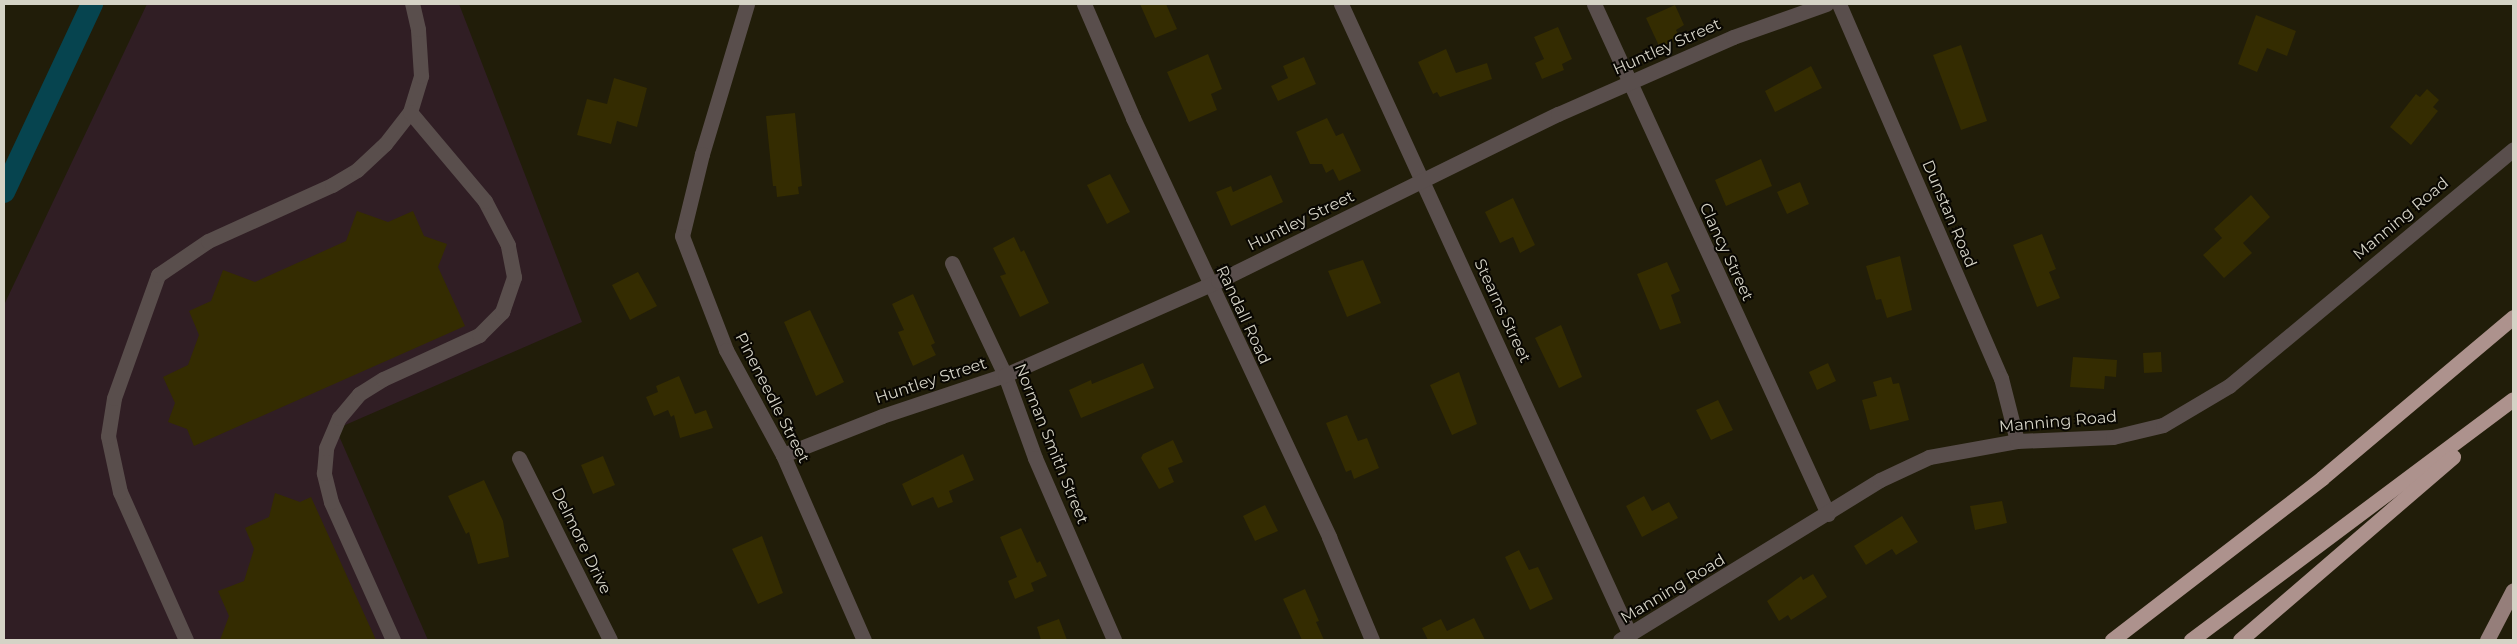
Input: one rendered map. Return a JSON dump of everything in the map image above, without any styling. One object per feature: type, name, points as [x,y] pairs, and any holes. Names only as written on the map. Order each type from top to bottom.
[{"type":"highway","points":[[2112,640],[2322,478],[2513,318]]},
{"type":"highway","points":[[2191,640],[2513,399]]},
{"type":"highway","points":[[2240,640],[2513,405]]},
{"type":"main road","points":[[2487,640],[2513,590]]},
{"type":"street","points":[[186,640],[120,492],[108,436],[114,398],[158,275],[208,241],[263,219],[357,170],[385,144],[410,112],[421,76],[418,29],[412,4]]},
{"type":"street","name":"Pineneedle Street","points":[[747,4],[699,166],[682,236],[726,350],[784,455],[864,640]]},
{"type":"street","name":"Randall Road","points":[[1084,4],[1210,284],[1329,537],[1372,640]]},
{"type":"street","name":"Stearns Street","points":[[1341,4],[1625,638]]},
{"type":"street","name":"Clancy Street","points":[[1594,4],[1632,81],[1675,185],[1828,514]]},
{"type":"street","name":"Huntley Street","points":[[784,455],[882,416],[1005,375],[1210,284],[1632,81],[1733,37],[1826,4]]},
{"type":"street","name":"Dunstan Road","points":[[1839,4],[2001,378],[2017,441]]},
{"type":"street","points":[[393,640],[331,502],[324,473],[326,448],[339,418],[359,394],[383,378],[479,335],[502,312],[514,277],[508,245],[485,201],[410,112]]},
{"type":"street","name":"Manning Road","points":[[1625,638],[1828,514],[1880,480],[1929,457],[2017,441],[2113,437],[2163,425],[2229,386],[2513,149]]},
{"type":"street","name":"Norman Smith Street","points":[[952,263],[1005,375],[1035,458],[1114,640]]},
{"type":"street","name":"Delmore Drive","points":[[520,458],[610,640]]},
{"type":"shaded area","points":[[147,4],[459,4],[582,322],[336,429],[428,640],[4,640],[4,305]]},
{"type":"building","points":[[1140,4],[1166,4],[1177,29],[1155,38]]},
{"type":"building","points":[[1675,5],[1684,25],[1676,30],[1680,38],[1660,48],[1646,18]]},
{"type":"building","points":[[2256,15],[2296,31],[2287,56],[2267,48],[2257,72],[2238,64]]},
{"type":"building","points":[[1558,27],[1572,59],[1562,64],[1564,70],[1542,79],[1535,63],[1544,59],[1534,37]]},
{"type":"building","points":[[1961,45],[1987,121],[1961,130],[1933,55]]},
{"type":"building","points":[[1446,49],[1456,73],[1487,63],[1492,79],[1440,97],[1437,92],[1433,94],[1418,62]]},
{"type":"building","points":[[1208,54],[1222,89],[1211,94],[1217,110],[1189,122],[1167,72]]},
{"type":"building","points":[[1304,57],[1316,84],[1278,101],[1271,86],[1288,78],[1283,66]]},
{"type":"building","points":[[1811,66],[1822,88],[1775,112],[1765,91]]},
{"type":"building","points":[[614,78],[647,88],[637,127],[617,121],[611,144],[577,135],[587,99],[607,104]]},
{"type":"building","points":[[2427,89],[2439,100],[2433,107],[2438,111],[2411,145],[2390,127],[2416,94],[2420,97]]},
{"type":"building","points":[[795,113],[802,186],[798,187],[799,194],[777,197],[776,186],[773,186],[766,116]]},
{"type":"building","points":[[1327,118],[1336,136],[1343,133],[1361,171],[1339,181],[1333,169],[1326,173],[1322,164],[1310,164],[1296,132]]},
{"type":"building","points":[[1761,159],[1772,186],[1726,206],[1715,180]]},
{"type":"building","points":[[1110,174],[1130,212],[1107,224],[1087,185]]},
{"type":"building","points":[[1271,175],[1283,202],[1231,226],[1216,192],[1231,186],[1233,192]]},
{"type":"building","points":[[1800,182],[1809,204],[1787,214],[1777,192]]},
{"type":"building","points":[[2251,195],[2270,217],[2243,243],[2252,253],[2224,278],[2203,255],[2222,238],[2214,229]]},
{"type":"building","points":[[1513,198],[1535,245],[1520,253],[1513,237],[1500,243],[1485,212]]},
{"type":"building","points":[[357,211],[388,222],[413,211],[424,236],[447,244],[438,267],[465,326],[194,446],[187,429],[168,422],[175,403],[163,377],[188,365],[199,335],[189,311],[211,301],[223,270],[255,282],[346,241]]},
{"type":"building","points":[[2042,234],[2056,269],[2049,272],[2060,298],[2037,307],[2013,245]]},
{"type":"building","points":[[1014,237],[1021,252],[1024,250],[1049,303],[1020,317],[1000,276],[1006,274],[993,248]]},
{"type":"building","points":[[1900,256],[1912,310],[1887,318],[1881,299],[1876,300],[1866,266]]},
{"type":"building","points":[[1363,260],[1381,303],[1347,317],[1328,271]]},
{"type":"building","points":[[1667,262],[1680,291],[1671,295],[1681,323],[1660,330],[1637,274]]},
{"type":"building","points":[[638,272],[657,306],[630,320],[612,285]]},
{"type":"building","points":[[913,294],[935,343],[931,345],[936,355],[913,366],[898,332],[904,330],[892,304]]},
{"type":"building","points":[[810,310],[844,382],[816,396],[784,322]]},
{"type":"building","points":[[1561,325],[1582,377],[1559,388],[1535,338]]},
{"type":"building","points":[[2161,352],[2162,372],[2144,373],[2143,353]]},
{"type":"building","points":[[2073,357],[2117,360],[2116,377],[2105,376],[2104,389],[2070,387]]},
{"type":"building","points":[[1143,363],[1154,388],[1081,418],[1069,390],[1091,380],[1092,384]]},
{"type":"building","points":[[1828,363],[1836,381],[1817,390],[1809,372]]},
{"type":"building","points":[[1459,372],[1477,424],[1452,435],[1430,385]]},
{"type":"building","points":[[679,376],[695,414],[706,410],[713,428],[680,438],[674,415],[671,417],[668,410],[654,416],[646,397],[658,392],[656,386]]},
{"type":"building","points":[[1891,377],[1893,384],[1899,383],[1909,420],[1870,430],[1862,400],[1877,396],[1873,382]]},
{"type":"building","points":[[1718,400],[1733,430],[1711,440],[1696,410]]},
{"type":"building","points":[[1347,415],[1358,441],[1367,438],[1379,468],[1354,479],[1351,470],[1346,472],[1326,423]]},
{"type":"building","points":[[1173,440],[1183,462],[1168,468],[1174,482],[1159,489],[1141,458],[1143,454]]},
{"type":"building","points":[[963,454],[974,480],[949,491],[953,502],[938,508],[933,497],[912,506],[902,484]]},
{"type":"building","points":[[603,456],[615,485],[593,494],[581,465]]},
{"type":"building","points":[[484,480],[503,521],[509,557],[478,564],[469,532],[466,534],[448,496]]},
{"type":"building","points":[[275,493],[300,502],[311,497],[376,640],[220,640],[229,616],[218,591],[244,581],[254,549],[245,528],[269,517]]},
{"type":"building","points":[[1644,496],[1652,511],[1669,502],[1678,518],[1642,537],[1626,506]]},
{"type":"building","points":[[2002,501],[2007,523],[1975,530],[1970,506]]},
{"type":"building","points":[[1265,505],[1278,531],[1255,541],[1243,516]]},
{"type":"building","points":[[1902,516],[1918,542],[1896,555],[1892,549],[1866,565],[1854,546]]},
{"type":"building","points":[[1021,528],[1037,563],[1040,561],[1047,576],[1031,583],[1034,591],[1015,599],[1008,581],[1017,577],[1000,537]]},
{"type":"building","points":[[762,536],[783,593],[758,604],[732,549]]},
{"type":"building","points":[[1519,550],[1529,570],[1538,567],[1553,599],[1530,610],[1505,557]]},
{"type":"building","points":[[1813,574],[1827,597],[1791,620],[1788,615],[1779,621],[1767,601],[1801,576],[1803,580]]},
{"type":"building","points":[[1305,589],[1319,621],[1316,622],[1324,640],[1302,640],[1283,599]]},
{"type":"building","points":[[1474,618],[1485,640],[1428,640],[1422,628],[1441,619],[1447,631]]},
{"type":"building","points":[[1059,619],[1067,640],[1041,640],[1037,627]]},
{"type":"waterway","points":[[4,192],[92,4]]}]
